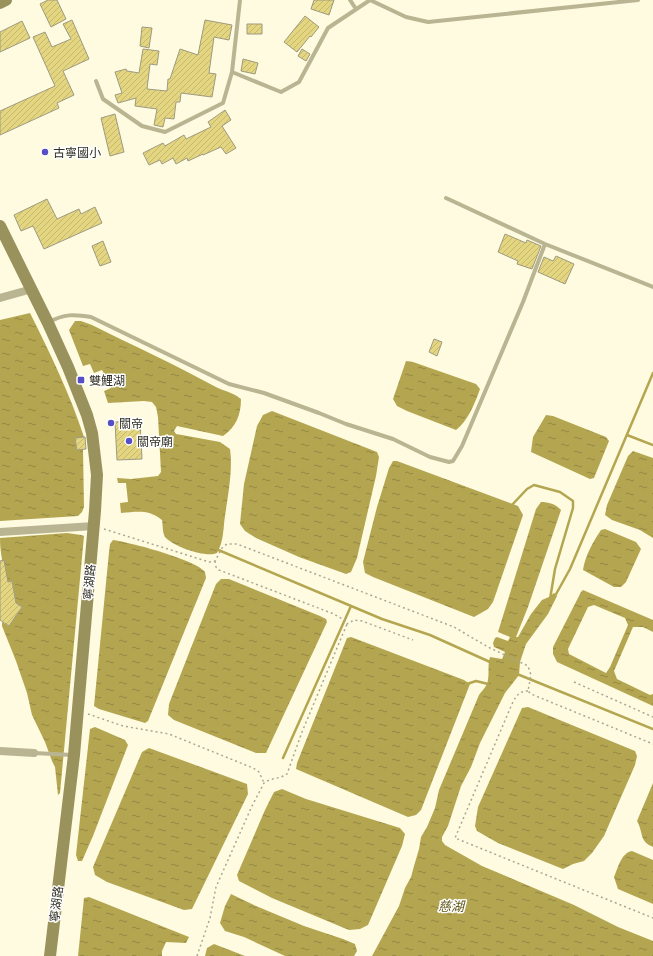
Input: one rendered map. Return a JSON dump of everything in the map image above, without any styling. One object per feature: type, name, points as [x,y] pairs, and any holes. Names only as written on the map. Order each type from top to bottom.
[{"type":"main road","points":[[0,3],[6,0]]},
{"type":"main road","name":"寧湖路","points":[[0,226],[32,289],[80,395],[92,433],[97,475],[78,710],[69,755],[50,956]]},
{"type":"street","points":[[0,298],[32,289]]},
{"type":"street","points":[[0,532],[94,526]]},
{"type":"street","points":[[0,751],[34,753]]},
{"type":"lane","points":[[96,81],[103,98],[142,126],[165,132],[223,103],[232,72],[240,0]]},
{"type":"lane","points":[[350,0],[356,9]]},
{"type":"lane","points":[[232,72],[281,92],[299,82],[328,28],[370,0],[406,17],[428,22],[638,0]]},
{"type":"lane","points":[[446,198],[546,244],[653,287]]},
{"type":"lane","points":[[48,323],[64,315],[81,315],[91,317],[230,384],[271,396],[319,413],[393,440],[430,457],[449,462],[454,461],[462,446],[546,244]]},
{"type":"lane","points":[[34,753],[69,755]]},
{"type":"path","points":[[94,526],[209,562],[215,561]]},
{"type":"path","points":[[347,624],[341,617],[219,570],[216,567],[215,561],[222,548],[227,544],[237,544],[454,628],[502,654],[528,666],[531,675],[528,692]]},
{"type":"path","points":[[197,956],[210,918],[216,887],[252,806],[264,783],[283,777],[287,774],[302,732],[347,624],[354,620],[362,621],[413,640]]},
{"type":"path","points":[[574,682],[653,716]]},
{"type":"path","points":[[653,744],[528,692],[523,692],[517,695],[512,704],[455,838],[653,918]]},
{"type":"path","points":[[78,710],[123,726],[183,738],[259,772],[264,783]]},
{"type":"water","name":"雙鯉湖","points":[[30,313],[66,389],[84,437],[75,439],[77,450],[83,450],[84,507],[78,516],[0,521],[0,320]]},
{"type":"water","points":[[75,321],[81,321],[92,325],[241,399],[237,420],[231,429],[223,436],[177,426],[174,431],[176,434],[220,442],[230,449],[231,473],[229,491],[222,539],[217,553],[198,553],[176,545],[166,538],[162,520],[157,516],[142,512],[121,513],[120,503],[128,502],[126,483],[118,483],[117,478],[131,479],[158,476],[161,472],[158,417],[156,407],[152,402],[144,401],[108,403],[104,391],[111,388],[102,370],[94,373],[90,364],[83,366],[69,330]]},
{"type":"water","points":[[406,361],[413,362],[476,384],[480,389],[468,417],[456,430],[397,406],[393,399]]},
{"type":"water","points":[[272,411],[377,452],[379,457],[376,476],[357,558],[351,572],[346,574],[299,557],[256,538],[245,531],[240,524],[244,484],[257,426],[263,415]]},
{"type":"water","points":[[546,415],[553,416],[606,437],[609,441],[594,478],[590,479],[531,452],[533,437]]},
{"type":"water","points":[[633,451],[653,458],[653,538],[640,530],[612,520],[605,515],[607,505],[628,456]]},
{"type":"water","points":[[393,461],[397,461],[518,506],[523,515],[493,602],[488,609],[474,617],[365,573],[363,562],[377,507],[389,468]]},
{"type":"water","name":"慈湖","points":[[541,502],[546,502],[557,506],[561,510],[528,607],[516,637],[518,637],[531,614],[542,600],[554,593],[557,596],[548,614],[526,644],[520,662],[519,675],[505,693],[480,743],[471,767],[461,786],[448,826],[442,837],[442,841],[445,845],[482,866],[574,905],[618,927],[653,941],[653,956],[372,956],[399,906],[405,888],[411,877],[421,837],[435,808],[439,790],[479,695],[487,684],[490,657],[502,659],[505,652],[494,647],[493,643],[497,637],[508,641],[510,637],[498,632],[536,509]]},
{"type":"water","points":[[605,529],[636,542],[641,549],[626,582],[621,587],[614,587],[583,570],[587,554],[592,544],[601,530]]},
{"type":"water","points":[[67,533],[84,536],[60,793],[58,795],[55,767],[32,715],[27,693],[2,626],[2,622],[9,626],[22,607],[16,603],[12,581],[8,582],[2,560],[0,538]]},
{"type":"water","points":[[113,540],[147,548],[190,562],[205,572],[206,577],[148,721],[145,723],[99,709],[94,706],[109,552],[110,544]]},
{"type":"water","points":[[221,579],[229,579],[320,616],[326,619],[327,622],[266,753],[256,753],[174,720],[168,715],[169,704],[216,584]]},
{"type":"water","points":[[583,590],[653,620],[653,632],[643,627],[633,627],[614,671],[617,679],[650,695],[653,694],[653,706],[557,662],[553,654],[553,647]],"holes":[[[594,605],[625,618],[628,625],[606,673],[569,654],[568,649],[588,607]]]},
{"type":"water","points":[[351,637],[464,680],[470,684],[421,810],[416,815],[408,817],[296,769],[297,763],[347,638]]},
{"type":"water","points":[[528,707],[635,751],[637,756],[635,765],[604,836],[592,853],[584,861],[563,869],[498,843],[477,831],[475,826],[478,807],[522,708]]},
{"type":"water","points":[[95,727],[125,740],[128,745],[93,836],[82,861],[78,861],[76,855],[90,729]]},
{"type":"water","points":[[149,748],[247,784],[248,794],[192,909],[184,910],[107,882],[95,875],[93,867],[142,752]]},
{"type":"water","points":[[653,783],[653,847],[644,840],[637,821]]},
{"type":"water","points":[[282,789],[306,799],[400,828],[405,834],[402,846],[368,925],[360,929],[349,930],[272,898],[239,881],[237,875],[265,810],[274,792]]},
{"type":"water","points":[[632,851],[653,860],[653,904],[618,889],[614,877],[625,855]]},
{"type":"water","points":[[231,894],[304,926],[355,944],[357,951],[354,956],[285,956],[244,937],[225,931],[220,923],[225,906]]},
{"type":"water","points":[[89,897],[189,937],[186,943],[166,942],[162,951],[162,956],[78,956],[84,898]]},
{"type":"water","points":[[214,944],[245,956],[205,956],[207,948]]},
{"type":"building","points":[[48,0],[57,0],[66,19],[51,27],[40,4]]},
{"type":"building","points":[[314,0],[334,0],[329,15],[311,9]]},
{"type":"building","points":[[305,16],[319,27],[297,52],[284,42]]},
{"type":"building","points":[[72,20],[89,59],[63,71],[74,95],[57,103],[59,108],[0,135],[0,111],[55,86],[33,37],[45,32],[52,47],[71,39],[63,24]]},
{"type":"building","points":[[205,20],[232,25],[229,40],[214,37],[209,73],[216,74],[212,97],[181,93],[180,102],[176,102],[174,119],[165,118],[163,127],[154,125],[157,109],[135,106],[136,98],[118,103],[115,95],[122,93],[115,72],[126,69],[127,71],[139,73],[143,49],[159,51],[157,65],[150,64],[147,89],[167,91],[168,79],[170,79],[180,49],[198,55]]},
{"type":"building","points":[[22,21],[30,38],[0,52],[0,32]]},
{"type":"building","points":[[247,24],[262,24],[262,34],[247,34]]},
{"type":"building","points":[[142,27],[152,28],[149,48],[140,46]]},
{"type":"building","points":[[302,49],[310,54],[306,61],[298,56]]},
{"type":"building","points":[[243,59],[258,63],[255,74],[241,71]]},
{"type":"building","points":[[225,110],[231,120],[222,126],[236,148],[226,154],[221,147],[188,161],[187,158],[176,164],[173,158],[162,164],[160,160],[149,165],[143,153],[163,143],[165,146],[184,135],[186,139],[211,127],[208,122]]},
{"type":"building","points":[[115,114],[124,152],[110,156],[101,118]]},
{"type":"building","points":[[47,199],[57,219],[79,209],[81,214],[95,207],[102,223],[44,249],[33,226],[21,231],[14,215]]},
{"type":"building","points":[[505,234],[526,243],[527,240],[541,246],[532,269],[517,264],[518,261],[498,252]]},
{"type":"building","points":[[103,241],[111,262],[100,266],[92,246]]},
{"type":"building","points":[[556,256],[574,264],[565,284],[538,272],[544,257],[553,261]]},
{"type":"building","points":[[434,339],[442,342],[437,356],[429,352]]},
{"type":"building","name":"關帝廟","points":[[140,421],[142,459],[117,460],[115,422]]},
{"type":"building","points":[[85,437],[86,449],[77,450],[75,438]]},
{"type":"building","points":[[4,560],[8,582],[12,581],[16,603],[22,607],[9,626],[0,620],[0,561]]},
{"type":"waterway","points":[[555,596],[570,569],[653,373]]},
{"type":"waterway","points":[[627,435],[653,445]]},
{"type":"waterway","points":[[511,506],[527,489],[534,485],[560,492],[573,501],[573,508],[555,569],[550,599]]},
{"type":"waterway","points":[[216,549],[382,619],[430,635],[490,662]]},
{"type":"waterway","points":[[283,758],[351,606]]},
{"type":"waterway","points":[[517,674],[653,729]]},
{"type":"waterway","points":[[467,684],[476,681],[488,684]]},
{"type":"place","name":"古寧國小","points":[[45,152]]},
{"type":"place","name":"雙鯉湖","points":[[81,380]]},
{"type":"place","name":"關帝","points":[[111,423]]},
{"type":"place","name":"關帝廟","points":[[129,441]]}]
